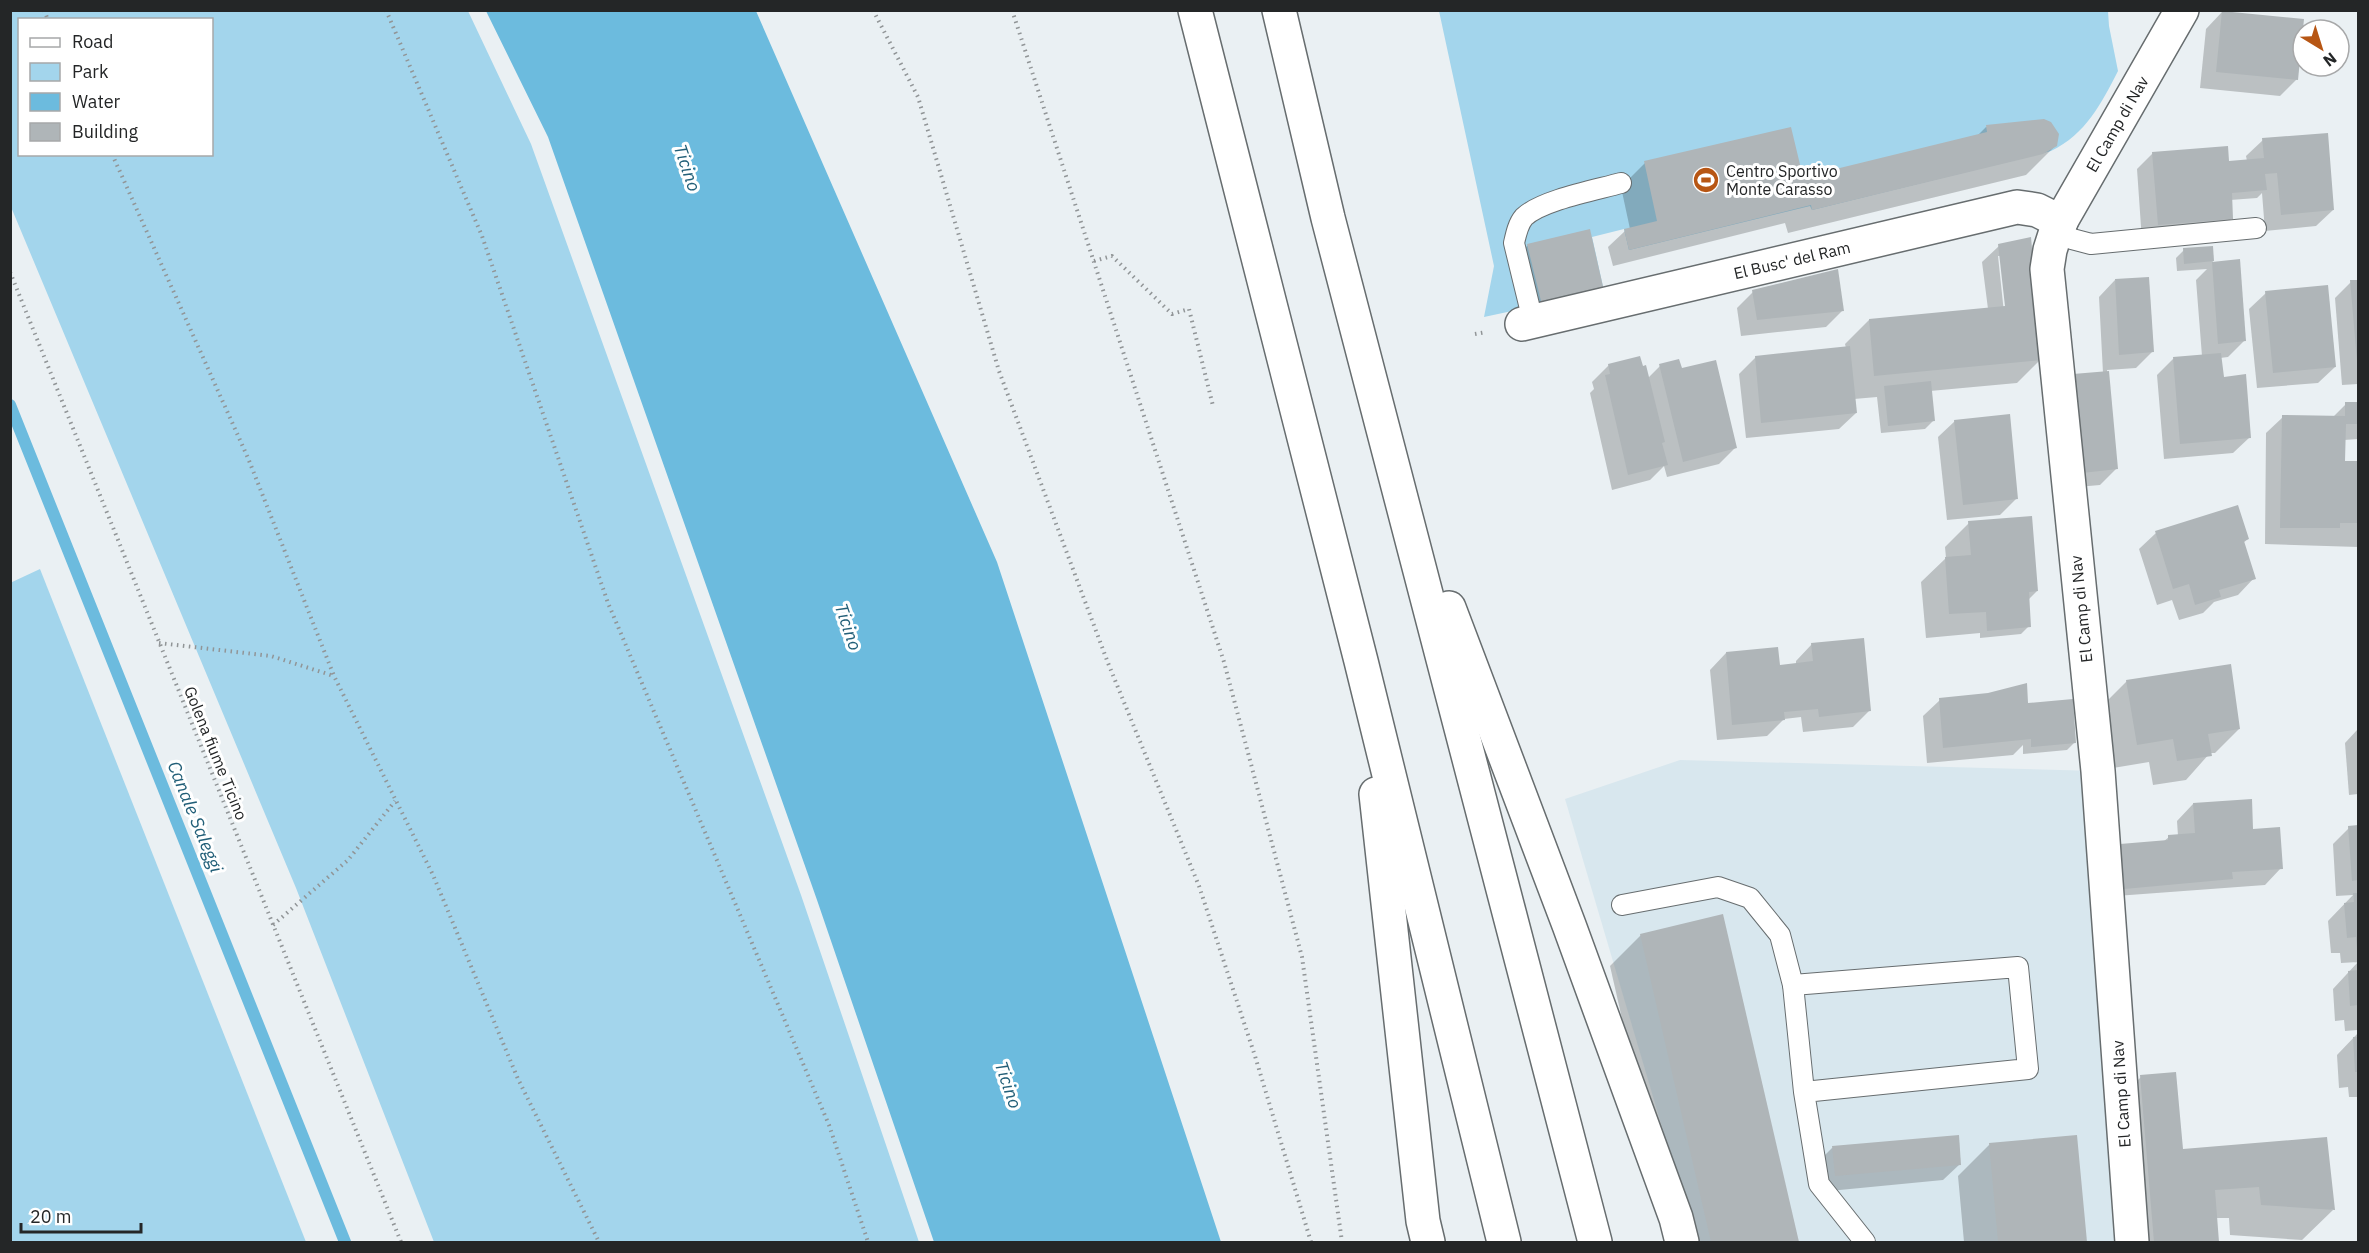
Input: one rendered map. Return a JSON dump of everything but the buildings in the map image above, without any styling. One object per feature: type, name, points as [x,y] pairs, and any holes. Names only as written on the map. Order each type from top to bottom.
[{"type":"main road","points":[[1195,10],[1361,661],[1504,1242]]},
{"type":"main road","points":[[1278,10],[1328,218],[1595,1242]]},
{"type":"main road","name":"El Camp di Nav","points":[[2132,1242],[2098,771],[2047,269],[2050,250],[2059,225],[2181,10]]},
{"type":"main road","name":"El Busc' del Ram","points":[[1528,322],[2017,207],[2037,210],[2059,225]]},
{"type":"main road","points":[[1387,445],[1569,925],[1676,1218],[1682,1242]]},
{"type":"main road","points":[[1361,661],[1423,1221],[1428,1242]]},
{"type":"lane","points":[[1528,322],[1514,243],[1516,231],[1523,218],[1544,205],[1621,183]]},
{"type":"lane","points":[[2059,225],[2072,238],[2091,244],[2256,228]]},
{"type":"lane","points":[[1622,904],[1718,887],[1750,898],[1780,935],[1793,986],[1804,1092],[1819,1184],[1865,1242]]},
{"type":"lane","points":[[1793,986],[2018,967],[2028,1069],[1804,1092]]},
{"type":"path","points":[[386,10],[482,236],[608,603],[829,1125],[868,1242]]},
{"type":"path","points":[[873,10],[918,97],[999,371],[1107,663],[1199,886],[1255,1056],[1311,1242]]},
{"type":"path","points":[[1012,10],[1224,662],[1302,957],[1342,1242]]},
{"type":"path","points":[[113,156],[248,458],[334,676],[433,875],[518,1080],[599,1242]]},
{"type":"path","points":[[1094,261],[1112,256],[1172,314],[1189,309],[1213,406]]},
{"type":"path","name":"Golena fiume Ticino","points":[[10,272],[401,1242]]},
{"type":"path","points":[[159,643],[271,656],[334,676]]},
{"type":"path","points":[[273,925],[348,860],[395,801]]},
{"type":"shaded area","points":[[1680,760],[2098,771],[2132,1242],[1696,1242],[1565,799]]},
{"type":"green space","points":[[10,11],[468,11],[531,144],[801,895],[919,1242],[434,1242],[296,888],[11,207]]},
{"type":"green space","name":"Centro Sportivo Monte Carasso","points":[[1439,11],[2108,11],[2118,71],[2099,106],[2083,127],[2051,151],[1812,210],[1810,206],[1629,250],[1624,229],[1592,237],[1604,291],[1484,317],[1494,266]]},
{"type":"green space","points":[[40,569],[306,1242],[11,1242],[10,583]]},
{"type":"water","name":"Ticino","points":[[486,11],[756,11],[997,562],[1221,1242],[934,1242],[817,900],[548,137]]},
{"type":"waterway","name":"Canale Saleggi","points":[[10,405],[345,1242]]},
{"type":"place","name":"Centro Sportivo Monte Carasso","points":[[1706,180]]}]
